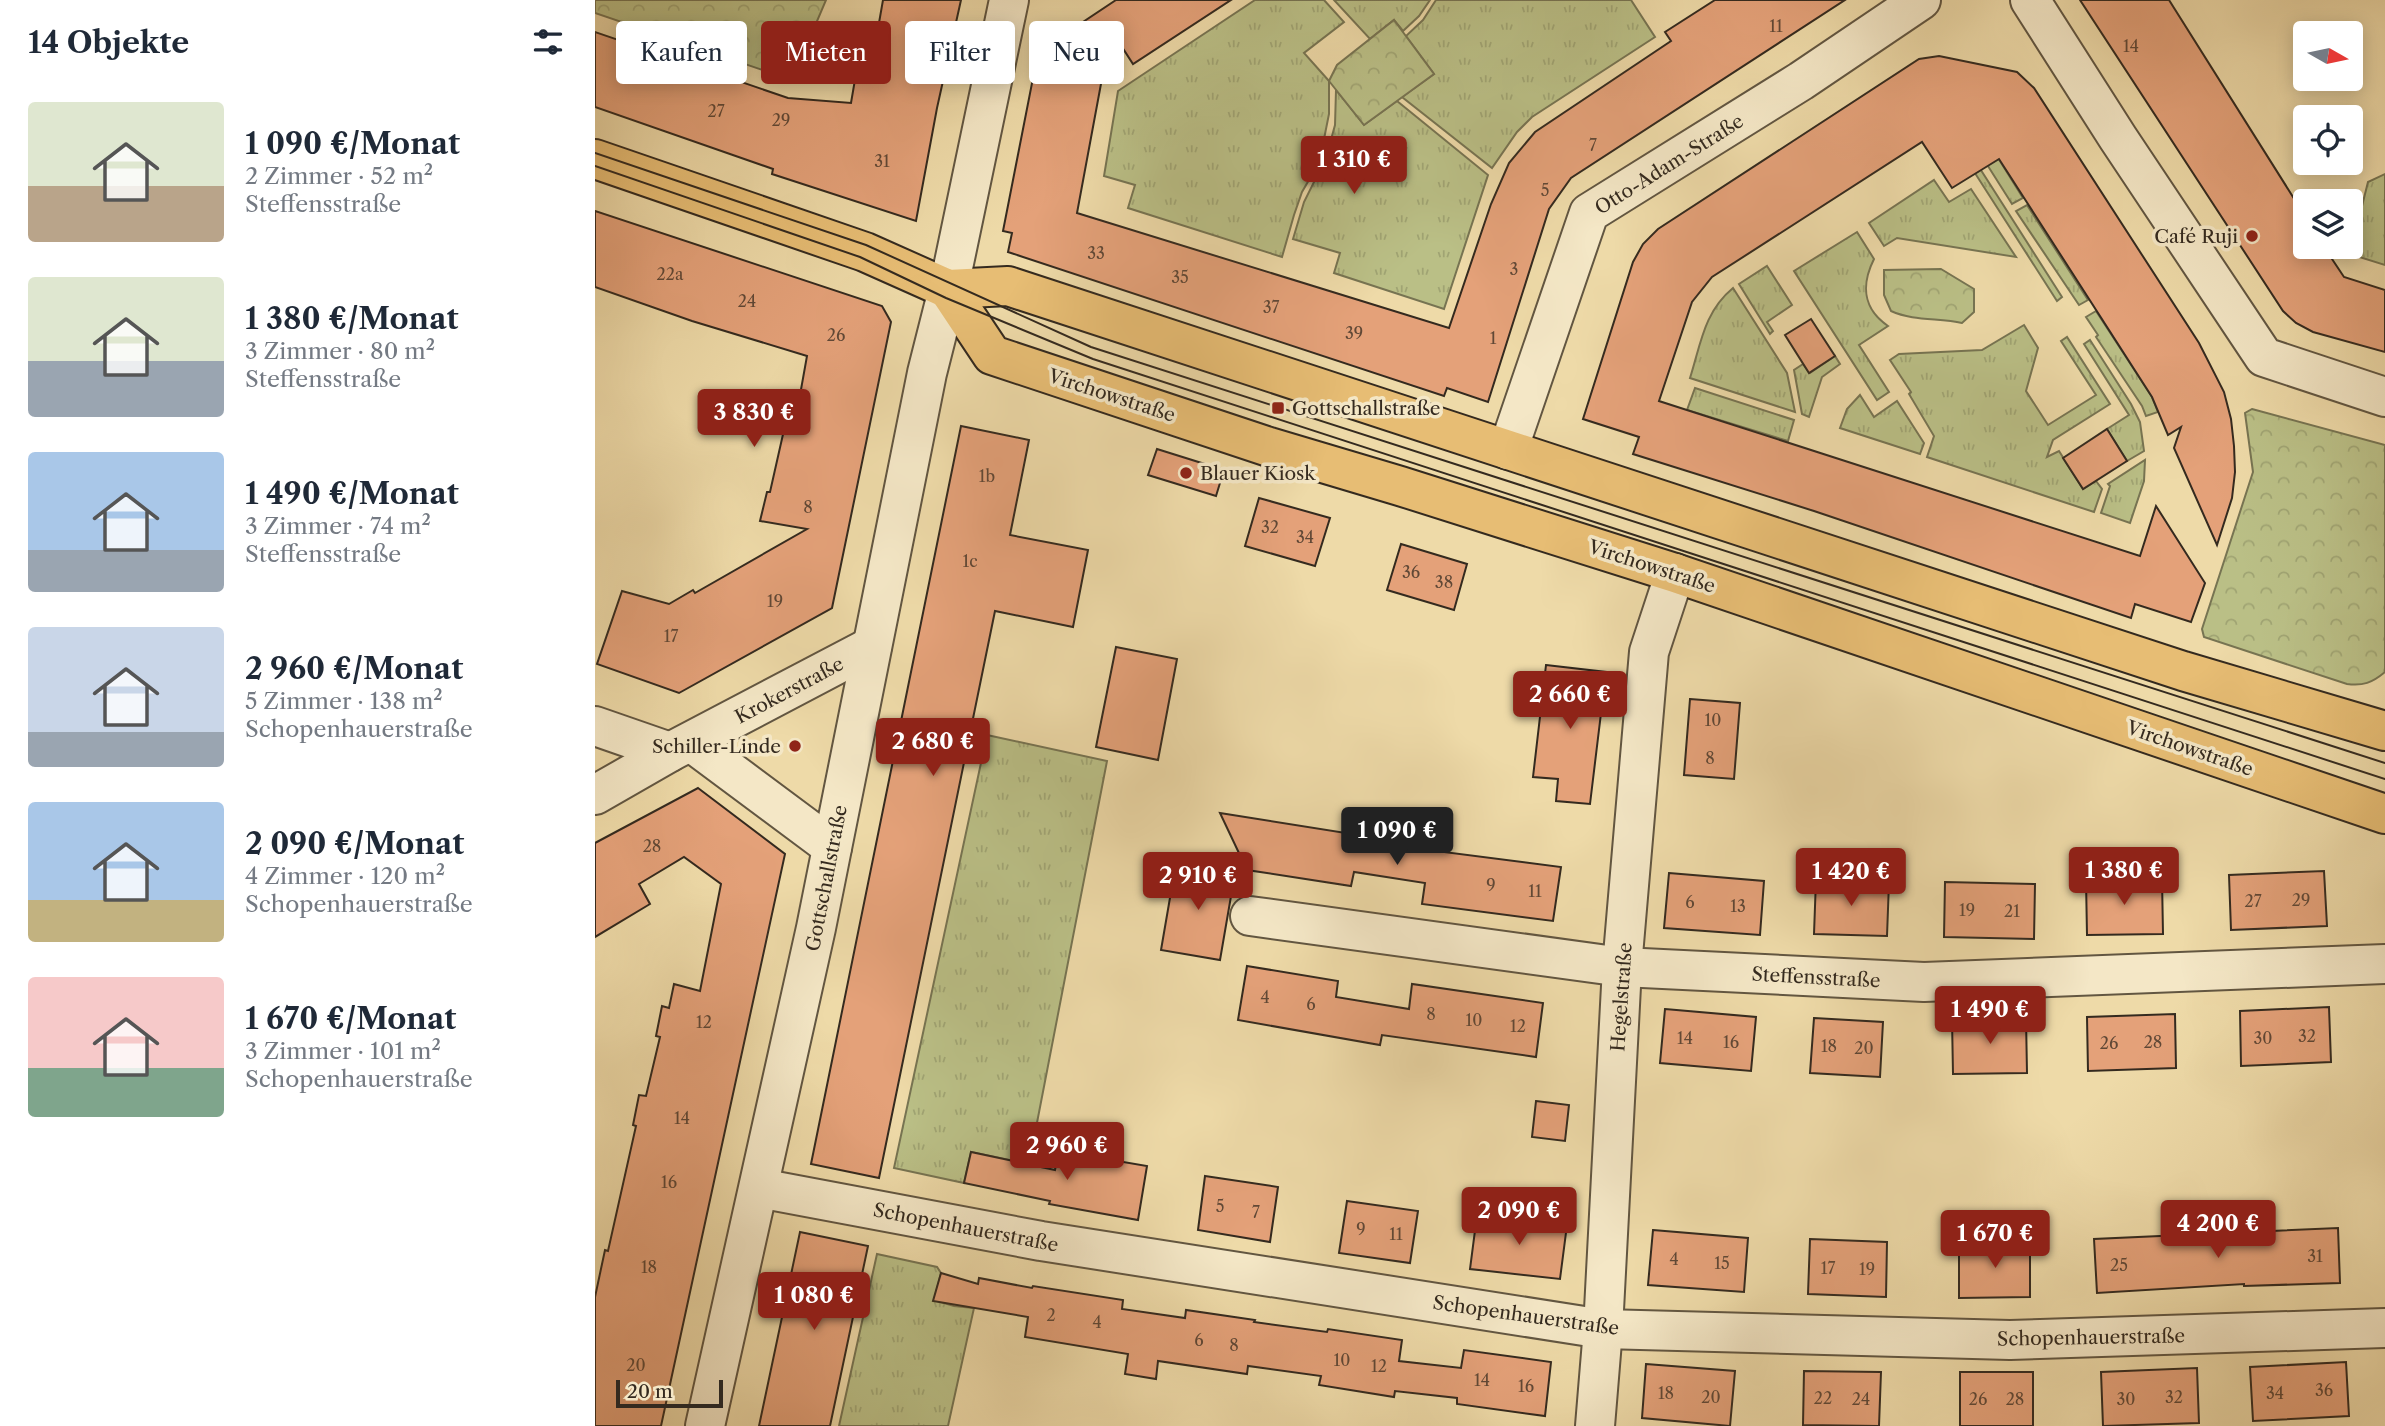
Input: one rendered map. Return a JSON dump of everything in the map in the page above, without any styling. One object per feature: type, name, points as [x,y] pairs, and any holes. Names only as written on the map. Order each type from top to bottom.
[{"type":"main road","points":[[595,159],[865,252],[948,289],[1008,286],[2183,671],[2385,731]]},
{"type":"main road","name":"Virchowstraße","points":[[948,289],[992,355],[1269,447],[1675,573],[2385,814]]},
{"type":"street","name":"Gottschallstraße","points":[[705,1426],[832,847],[927,373],[948,289],[1010,0]]},
{"type":"street","name":"Otto-Adam-Straße","points":[[1508,450],[1589,213],[1801,81],[1921,0]]},
{"type":"street","points":[[2030,0],[2118,138],[2265,357],[2385,397]]},
{"type":"street","name":"Hegelstraße","points":[[1595,1426],[1603,1329],[1622,967],[1649,652],[1675,573]]},
{"type":"street","name":"Krokerstraße","points":[[595,795],[872,646]]},
{"type":"street","points":[[595,726],[681,747],[832,847]]},
{"type":"street","name":"Steffensstraße","points":[[1250,916],[1622,967],[1924,982],[2385,964]]},
{"type":"street","name":"Schopenhauerstraße","points":[[759,1188],[1041,1241],[1603,1329],[2010,1340],[2385,1328]]},
{"type":"green space","points":[[595,0],[826,0],[817,21],[761,21],[761,69],[747,65],[747,21],[619,21],[595,13]]},
{"type":"green space","points":[[1255,0],[1324,0],[1344,22],[1304,53],[1329,81],[1329,114],[1317,166],[1302,192],[1282,257],[1128,208],[1135,185],[1104,176],[1118,91]]},
{"type":"green space","points":[[1334,0],[1430,0],[1419,16],[1403,31],[1394,20],[1370,39]]},
{"type":"green space","points":[[1436,0],[1631,0],[1655,37],[1532,117],[1517,132],[1492,168],[1402,97],[1434,74],[1406,36],[1423,20]]},
{"type":"green space","points":[[1394,20],[1434,74],[1364,125],[1329,81],[1337,65]]},
{"type":"green space","points":[[1336,90],[1364,125],[1397,101],[1488,175],[1444,309],[1334,273],[1340,253],[1293,239],[1304,202],[1326,158],[1335,125]]},
{"type":"green space","points":[[1980,129],[2023,198],[2012,204],[1974,144]]},
{"type":"green space","points":[[1970,153],[2062,297],[2057,301],[1964,156]]},
{"type":"green space","points":[[2385,174],[2385,265],[2363,258],[2363,202],[2368,182]]},
{"type":"green space","points":[[1934,180],[1949,202],[1971,189],[2016,257],[1897,238],[1884,246],[1869,223]]},
{"type":"green space","points":[[2027,205],[2088,300],[2079,305],[2016,211]]},
{"type":"green space","points":[[1857,232],[1874,259],[1866,287],[1869,304],[1873,312],[1888,326],[1859,345],[1889,392],[1877,400],[1794,271]]},
{"type":"green space","points":[[1767,266],[1792,305],[1767,322],[1773,331],[1770,334],[1739,284]]},
{"type":"green space","points":[[1941,269],[1974,289],[1974,312],[1962,323],[1891,311],[1884,295],[1884,270]]},
{"type":"green space","points":[[1733,288],[1787,373],[1795,412],[1690,378],[1710,318],[1723,297]]},
{"type":"green space","points":[[2096,311],[2152,397],[2158,412],[2146,416],[2096,337],[2098,335],[2086,317]]},
{"type":"green space","points":[[2024,325],[2038,348],[2026,391],[2048,425],[2096,395],[2061,341],[2067,337],[2110,404],[2053,440],[2047,457],[2059,451],[2083,489],[2096,481],[2102,489],[2094,512],[1927,457],[1934,436],[1909,394],[1911,392],[1890,360],[1899,354],[1982,350]]},
{"type":"green space","points":[[2090,340],[2140,422],[2144,451],[2127,461],[2107,429],[2129,415],[2084,344]]},
{"type":"green space","points":[[1835,356],[1840,364],[1822,377],[1809,417],[1802,414],[1794,370],[1803,364],[1810,373]]},
{"type":"green space","points":[[1695,388],[1794,420],[1788,441],[1687,410]]},
{"type":"green space","points":[[1860,395],[1874,417],[1897,401],[1924,443],[1920,454],[1840,428],[1847,409]]},
{"type":"green space","points":[[2252,409],[2385,445],[2385,672],[2371,681],[2358,685],[2347,684],[2204,637],[2202,629],[2253,472],[2245,413]]},
{"type":"green space","points":[[2145,460],[2144,481],[2130,523],[2101,513],[2110,486],[2108,484]]},
{"type":"green space","points":[[987,735],[1107,761],[1029,1164],[971,1152],[964,1183],[894,1168]]},
{"type":"green space","points":[[877,1254],[937,1267],[941,1273],[934,1300],[974,1308],[948,1426],[839,1426]]},
{"type":"building","points":[[883,0],[961,0],[956,21],[905,21],[905,84],[942,84],[916,221],[772,174],[773,169],[595,107],[595,32],[616,39],[616,84],[747,84],[788,98],[851,103],[854,84],[891,84],[891,21],[879,21]]},
{"type":"building","points":[[1116,0],[1231,0],[1133,64],[1124,50],[1124,21],[1084,21]]},
{"type":"building","points":[[1715,0],[1845,0],[1571,178],[1549,209],[1488,402],[1447,388],[1444,396],[1008,252],[1012,233],[1003,231],[1032,84],[1101,84],[1077,213],[1449,328],[1491,204],[1509,163],[1535,132],[1671,41],[1665,32]]},
{"type":"building","points":[[2080,0],[2169,0],[2293,197],[2293,259],[2332,259],[2344,277],[2385,290],[2385,352],[2313,332],[2296,323],[2283,311]]},
{"type":"building","points":[[1939,56],[2017,72],[2034,88],[2199,343],[2224,392],[2234,446],[2232,498],[2217,545],[2174,448],[2181,427],[2168,435],[2152,397],[1999,159],[1952,188],[1922,142],[1712,277],[1692,302],[1659,401],[2140,556],[2156,506],[2205,583],[2191,622],[2135,604],[2131,618],[1814,511],[1633,454],[1639,437],[1583,419],[1633,262],[1643,244],[1658,229],[1919,59]]},
{"type":"building","points":[[595,211],[882,306],[891,322],[832,608],[679,693],[597,664],[622,591],[669,604],[693,590],[695,593],[807,529],[760,521],[767,492],[770,492],[786,421],[795,423],[807,356],[692,321],[595,287]]},
{"type":"building","points":[[1811,319],[1835,356],[1809,373],[1785,335]]},
{"type":"building","points":[[961,426],[1029,440],[1010,535],[1088,550],[1073,627],[995,611],[879,1178],[811,1164]]},
{"type":"building","points":[[2107,429],[2127,461],[2083,489],[2063,458]]},
{"type":"building","name":"Blauer Kiosk","points":[[1157,449],[1224,470],[1216,496],[1148,475]]},
{"type":"building","points":[[1259,498],[1330,518],[1315,566],[1245,546]]},
{"type":"building","points":[[1401,544],[1467,564],[1454,610],[1387,590]]},
{"type":"building","points":[[1116,647],[1177,659],[1158,760],[1096,747]]},
{"type":"building","points":[[1546,665],[1606,672],[1590,804],[1556,801],[1558,779],[1533,777]]},
{"type":"building","points":[[1690,699],[1740,703],[1734,779],[1684,775]]},
{"type":"building","points":[[698,788],[785,854],[661,1426],[595,1426],[595,1297],[636,1126],[633,1125],[639,1095],[646,1096],[660,1037],[656,1036],[662,1006],[669,1008],[674,984],[700,991],[721,884],[684,857],[639,884],[650,904],[595,937],[595,843]]},
{"type":"building","points":[[1220,813],[1390,840],[1389,845],[1561,867],[1553,921],[1422,904],[1425,883],[1354,872],[1351,886],[1247,870]]},
{"type":"building","points":[[1176,863],[1235,873],[1220,960],[1161,950]]},
{"type":"building","points":[[2324,871],[2327,926],[2231,930],[2229,875]]},
{"type":"building","points":[[1669,873],[1764,881],[1760,935],[1664,928]]},
{"type":"building","points":[[1816,879],[1889,882],[1887,936],[1814,934]]},
{"type":"building","points":[[2162,879],[2163,934],[2087,935],[2086,880]]},
{"type":"building","points":[[1945,882],[2035,884],[2034,939],[1944,937]]},
{"type":"building","points":[[1247,966],[1338,981],[1336,997],[1409,1009],[1412,984],[1543,1003],[1536,1057],[1382,1035],[1380,1045],[1238,1020]]},
{"type":"building","points":[[2329,1007],[2331,1062],[2241,1066],[2240,1011]]},
{"type":"building","points":[[1665,1009],[1756,1017],[1751,1071],[1660,1063]]},
{"type":"building","points":[[2175,1014],[2176,1068],[2088,1071],[2087,1017]]},
{"type":"building","points":[[1814,1018],[1883,1022],[1880,1077],[1810,1073]]},
{"type":"building","points":[[2026,1018],[2027,1073],[1953,1074],[1952,1019]]},
{"type":"building","points":[[1536,1101],[1569,1105],[1565,1141],[1532,1137]]},
{"type":"building","points":[[1059,1151],[1147,1166],[1138,1220],[1049,1204],[1050,1201],[964,1183],[971,1152],[1055,1170]]},
{"type":"building","points":[[1205,1176],[1278,1187],[1270,1242],[1198,1230]]},
{"type":"building","points":[[1347,1201],[1418,1211],[1410,1263],[1339,1253]]},
{"type":"building","points":[[1477,1215],[1567,1225],[1560,1279],[1470,1269]]},
{"type":"building","points":[[2338,1228],[2340,1283],[2244,1284],[2097,1293],[2094,1239]]},
{"type":"building","points":[[1653,1230],[1748,1238],[1744,1292],[1648,1285]]},
{"type":"building","points":[[800,1232],[868,1246],[830,1426],[759,1426]]},
{"type":"building","points":[[1810,1239],[1887,1242],[1886,1297],[1808,1294]]},
{"type":"building","points":[[2030,1242],[2030,1297],[1959,1298],[1959,1243]]},
{"type":"building","points":[[941,1273],[978,1284],[979,1278],[1123,1300],[1122,1309],[1185,1318],[1186,1310],[1255,1320],[1254,1322],[1402,1340],[1399,1361],[1461,1368],[1464,1350],[1551,1362],[1545,1416],[1457,1404],[1457,1398],[1395,1391],[1394,1397],[1319,1385],[1321,1376],[1248,1366],[1247,1374],[1158,1361],[1156,1379],[1125,1374],[1128,1354],[1025,1337],[1028,1317],[933,1301]]},
{"type":"building","points":[[2346,1362],[2349,1416],[2253,1421],[2250,1367]]},
{"type":"building","points":[[1646,1364],[1735,1371],[1730,1426],[1642,1418]]},
{"type":"building","points":[[2197,1368],[2199,1423],[2103,1426],[2101,1372]]},
{"type":"building","points":[[1804,1371],[1881,1372],[1879,1426],[1803,1425]]},
{"type":"building","points":[[1960,1372],[2033,1372],[2033,1426],[1960,1426]]},
{"type":"tram line","points":[[595,153],[866,245],[1091,347],[2385,763]]},
{"type":"tram line","points":[[595,166],[860,257],[946,298],[1093,359],[2385,779]]},
{"type":"place","name":"Café Ruji","points":[[2252,236]]},
{"type":"place","name":"Gottschallstraße","points":[[1278,408]]},
{"type":"place","name":"Blauer Kiosk","points":[[1186,473]]},
{"type":"place","name":"Schiller-Linde","points":[[795,746]]}]
